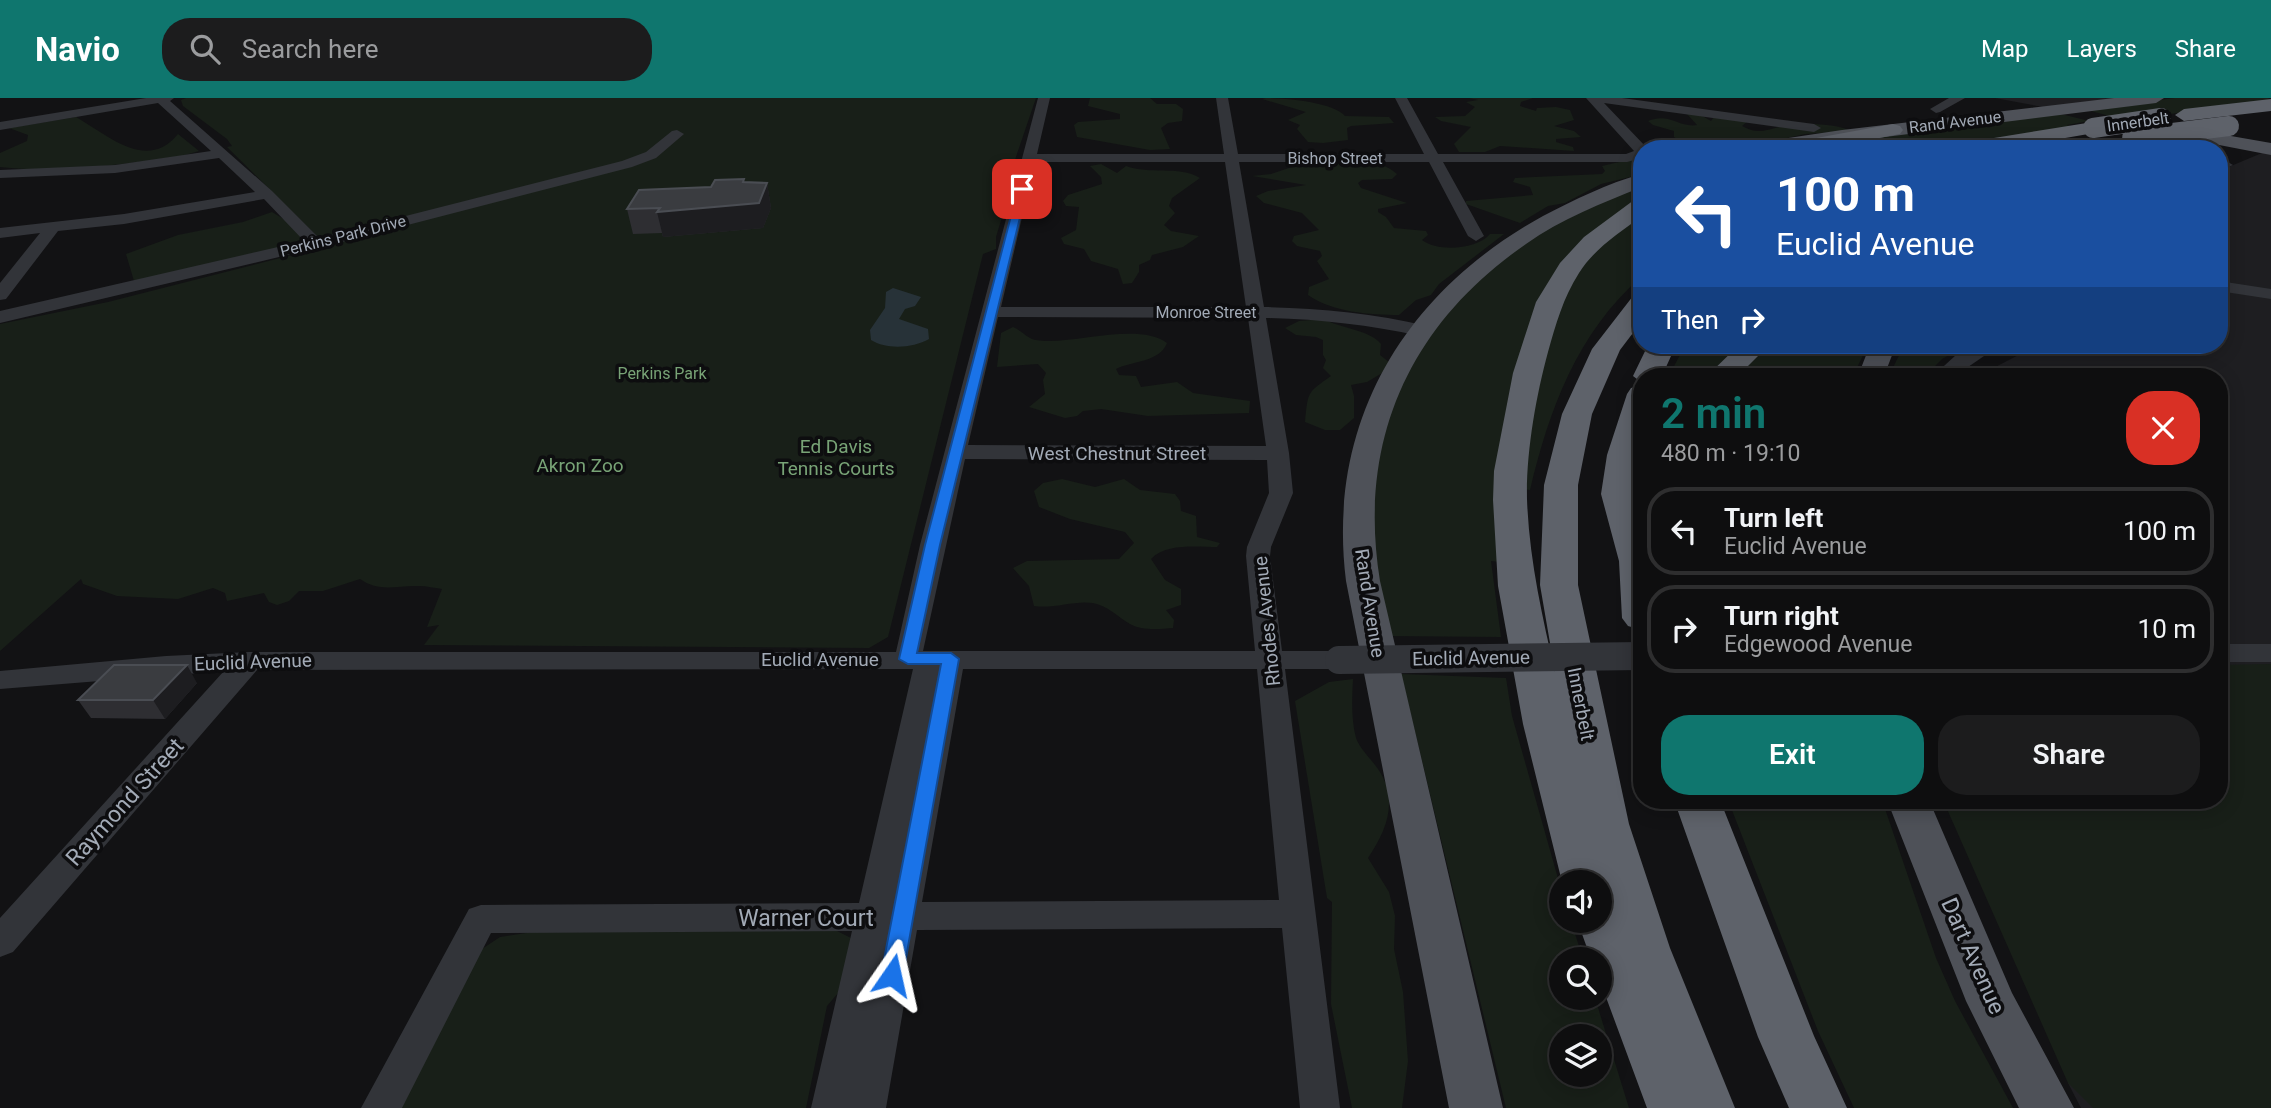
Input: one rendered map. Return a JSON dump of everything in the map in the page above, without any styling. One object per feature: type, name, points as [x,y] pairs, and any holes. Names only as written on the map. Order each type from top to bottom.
[{"type":"highway","name":"Innerbelt","points":[[2019,140],[2271,105]]},
{"type":"highway","name":"Innerbelt","points":[[2120,140],[2271,121]]},
{"type":"highway","points":[[1838,140],[1893,130]]},
{"type":"highway","points":[[1584,870],[1545,724],[1517,586],[1510,500],[1511,471],[1528,373],[1549,302],[1569,268],[1585,250],[1610,226],[1633,211]]},
{"type":"highway","name":"Innerbelt","points":[[1633,314],[1606,349],[1577,414],[1562,485],[1559,585],[1605,824],[1644,948],[1706,1108]]},
{"type":"highway","points":[[1730,368],[1745,354]]},
{"type":"highway","points":[[1633,423],[1623,455],[1618,494],[1633,537]]},
{"type":"highway","points":[[1700,809],[1786,1037],[1818,1108]]},
{"type":"highway","points":[[1608,933],[1675,1108]]},
{"type":"main road","name":"Rand Avenue","points":[[1820,140],[2156,98]]},
{"type":"main road","points":[[2005,100],[2268,147]]},
{"type":"main road","points":[[2228,160],[2268,147]]},
{"type":"main road","name":"Rand Avenue","points":[[1476,1108],[1361,567],[1360,502],[1369,445],[1381,402],[1395,370],[1420,330],[1454,288],[1522,235],[1595,198],[1633,167]]},
{"type":"main road","name":"Dart Avenue","points":[[1911,809],[1923,843],[1991,1001],[2047,1108]]},
{"type":"street","points":[[866,1108],[887,918],[930,659],[932,545],[1044,98]]},
{"type":"street","name":"Rhodes Avenue","points":[[1222,98],[1278,453],[1281,493],[1259,547],[1258,556],[1320,1108]]},
{"type":"street","points":[[1401,98],[1476,236]]},
{"type":"street","points":[[1594,98],[1638,100],[1814,128]]},
{"type":"street","points":[[1594,98],[1633,149]]},
{"type":"street","points":[[1936,109],[1959,98]]},
{"type":"street","points":[[0,126],[164,99],[267,194],[315,243]]},
{"type":"street","name":"Perkins Park Drive","points":[[0,317],[315,243],[627,164],[651,155],[677,134]]},
{"type":"street","points":[[4,176],[103,171],[221,154]]},
{"type":"street","name":"Bishop Street","points":[[1030,158],[1633,159]]},
{"type":"street","points":[[0,233],[52,229],[153,215],[267,194]]},
{"type":"street","points":[[0,295],[52,229]]},
{"type":"street","points":[[2228,287],[2271,294]]},
{"type":"street","name":"Monroe Street","points":[[992,312],[1254,312],[1332,315],[1420,330]]},
{"type":"street","points":[[1952,368],[1973,354]]},
{"type":"street","name":"West Chestnut Street","points":[[957,452],[1278,453]]},
{"type":"street","points":[[2228,653],[2271,653]]},
{"type":"street","name":"Euclid Avenue","points":[[0,680],[166,665],[248,661],[1271,661],[1633,656]]},
{"type":"street","name":"Raymond Street","points":[[0,942],[248,661]]},
{"type":"street","name":"Warner Court","points":[[381,1108],[481,919],[1299,914]]},
{"type":"street","points":[[831,1108],[887,918]]},
{"type":"shaded area","points":[[1995,98],[2156,98],[2059,110]]},
{"type":"shaded area","points":[[2262,153],[2271,153],[2271,1108],[2081,1108],[2068,1083],[2214,809],[2228,809],[2228,368],[1993,368],[2021,354],[2228,354],[2228,167]]},
{"type":"shaded area","points":[[893,288],[921,297],[915,306],[905,309],[899,319],[928,329],[929,339],[900,347],[871,340],[870,330],[885,308],[886,292]]},
{"type":"green space","name":"Perkins Park","points":[[1036,98],[1004,192],[1009,194],[996,237],[996,249],[983,254],[888,637],[869,648],[424,645],[439,625],[427,627],[442,589],[422,586],[382,587],[360,579],[323,591],[299,591],[289,601],[277,605],[269,602],[264,593],[227,601],[225,593],[213,588],[178,599],[117,596],[83,584],[81,579],[0,651],[0,324],[108,302],[327,246],[227,147],[232,146],[227,139],[183,106],[181,100]]},
{"type":"green space","points":[[1090,98],[1150,98],[1157,104],[1176,104],[1183,109],[1182,121],[1168,123],[1161,128],[1170,149],[1150,150],[1077,137],[1074,125],[1078,122],[1120,119],[1120,114],[1088,106]]},
{"type":"green space","points":[[1469,98],[1533,98],[1521,102],[1520,106],[1536,111],[1537,108],[1556,107],[1570,110],[1574,120],[1554,126],[1574,131],[1581,137],[1556,139],[1556,142],[1573,147],[1574,151],[1500,146],[1485,152],[1459,152],[1454,144],[1471,127],[1441,121],[1435,117],[1465,116],[1475,107],[1466,102],[1478,100]]},
{"type":"green space","points":[[2175,98],[2271,100],[2163,115],[2113,117],[2091,111],[2096,108]]},
{"type":"green space","points":[[1262,99],[1319,104],[1345,116],[1389,117],[1394,123],[1351,126],[1347,128],[1348,140],[1308,142],[1297,129],[1300,125],[1288,120],[1306,112]]},
{"type":"green space","points":[[2057,113],[2089,121],[2067,125],[2074,127],[1990,140],[1863,140]]},
{"type":"green space","points":[[1687,114],[1699,114],[1711,121],[1714,117],[1748,121],[1742,126],[1756,131],[1805,124],[1837,126],[1851,131],[1805,134],[1778,140],[1679,140],[1674,137],[1674,131],[1648,121],[1662,118],[1697,125]]},
{"type":"green space","points":[[76,117],[128,147],[154,150],[166,145],[178,134],[199,151],[182,156],[91,167],[0,167],[0,153],[27,141],[28,135],[9,128]]},
{"type":"green space","points":[[1633,159],[1633,175],[1601,184],[1565,203],[1548,206],[1520,223],[1466,204],[1466,201],[1533,195],[1530,187],[1513,182],[1515,178],[1602,174],[1605,171],[1602,166]]},
{"type":"green space","points":[[1344,160],[1379,164],[1397,174],[1392,179],[1362,180],[1358,183],[1361,188],[1407,203],[1378,209],[1394,228],[1426,231],[1428,235],[1422,240],[1447,248],[1467,246],[1490,234],[1504,234],[1439,284],[1431,295],[1416,300],[1399,315],[1352,311],[1318,301],[1308,295],[1309,287],[1329,279],[1317,261],[1322,256],[1320,251],[1297,246],[1292,241],[1294,236],[1319,230],[1302,213],[1264,203],[1256,196],[1268,191],[1306,185],[1252,176],[1271,174],[1307,162]]},
{"type":"green space","points":[[1101,164],[1117,173],[1126,166],[1183,172],[1200,178],[1172,198],[1169,206],[1175,213],[1164,225],[1171,231],[1199,236],[1183,247],[1152,255],[1150,260],[1139,265],[1139,272],[1132,283],[1123,284],[1118,269],[1091,261],[1084,249],[1064,244],[1061,238],[1076,230],[1079,207],[1066,206],[1063,201],[1068,195],[1102,184],[1101,177],[1090,166]]},
{"type":"green space","points":[[1633,188],[1633,208],[1555,281],[1500,562],[1491,561],[1501,637],[1386,636],[1371,524],[1376,461],[1397,388],[1444,311],[1524,239]]},
{"type":"green space","points":[[272,212],[294,228],[303,241],[293,246],[134,281],[126,254],[178,235],[243,222]]},
{"type":"green space","points":[[1633,216],[1633,285],[1599,323],[1583,348],[1569,374],[1546,431],[1530,490],[1521,489],[1543,340],[1583,259]]},
{"type":"green space","points":[[1323,319],[1370,335],[1381,344],[1380,355],[1394,366],[1367,382],[1351,385],[1354,418],[1340,430],[1325,430],[1305,422],[1310,394],[1331,376],[1323,368],[1326,360],[1323,355],[1323,340],[1296,335],[1285,328],[1299,321]]},
{"type":"green space","points":[[1013,327],[1030,338],[1050,341],[1122,334],[1154,337],[1167,343],[1163,349],[1152,357],[1116,369],[1119,375],[1136,376],[1141,387],[1177,382],[1193,393],[1250,401],[1249,413],[1148,416],[1101,409],[1083,411],[1077,416],[1065,418],[1029,407],[1045,394],[1043,380],[1046,373],[1038,364],[997,367],[1001,333]]},
{"type":"green space","points":[[1680,354],[1730,354],[1716,368],[1673,368]]},
{"type":"green space","points":[[1757,354],[1864,354],[1857,368],[1740,368]]},
{"type":"green space","points":[[1900,354],[1951,354],[1933,368],[1893,368]]},
{"type":"green space","points":[[1062,479],[1095,487],[1124,479],[1140,490],[1175,494],[1180,501],[1181,511],[1196,516],[1197,537],[1220,543],[1217,547],[1173,548],[1151,559],[1165,580],[1181,589],[1181,605],[1166,610],[1174,620],[1173,628],[1140,628],[1093,603],[1034,606],[1029,586],[1013,568],[1027,561],[1119,559],[1134,543],[1125,532],[1070,519],[1039,507],[1034,491],[1043,483]]},
{"type":"green space","points":[[2271,664],[2271,1108],[2093,1108],[2068,1083],[1947,809],[2228,809],[2228,665]]},
{"type":"green space","points":[[1401,674],[1506,678],[1512,716],[1556,870],[1549,870],[1549,933],[1575,933],[1579,947],[1549,947],[1549,1010],[1599,1010],[1603,1024],[1549,1024],[1549,1087],[1612,1087],[1612,1053],[1629,1108],[1506,1108]]},
{"type":"green space","points":[[1353,679],[1352,701],[1356,738],[1378,769],[1388,792],[1385,825],[1368,858],[1389,892],[1395,916],[1394,949],[1403,992],[1408,1061],[1402,1108],[1352,1108],[1331,1004],[1332,902],[1327,898],[1295,701],[1329,682]]},
{"type":"green space","points":[[1732,809],[1885,809],[1936,958],[1955,1001],[2013,1108],[1854,1108],[1818,1031]]},
{"type":"green space","points":[[833,929],[853,939],[844,986],[827,1006],[806,1108],[399,1108],[482,949],[500,937],[533,932]]},
{"type":"building","points":[[744,179],[743,182],[767,183],[759,203],[657,212],[660,208],[627,209],[639,190],[711,187],[715,180]]},
{"type":"building","points":[[114,665],[187,665],[153,700],[78,700]]},
{"type":"route","points":[[892,975],[951,659],[908,659],[932,545],[1022,189]]},
{"type":"park label","name":"Ed Davis Tennis Courts","points":[[836,457]]},
{"type":"park label","name":"Akron Zoo","points":[[580,465]]}]
